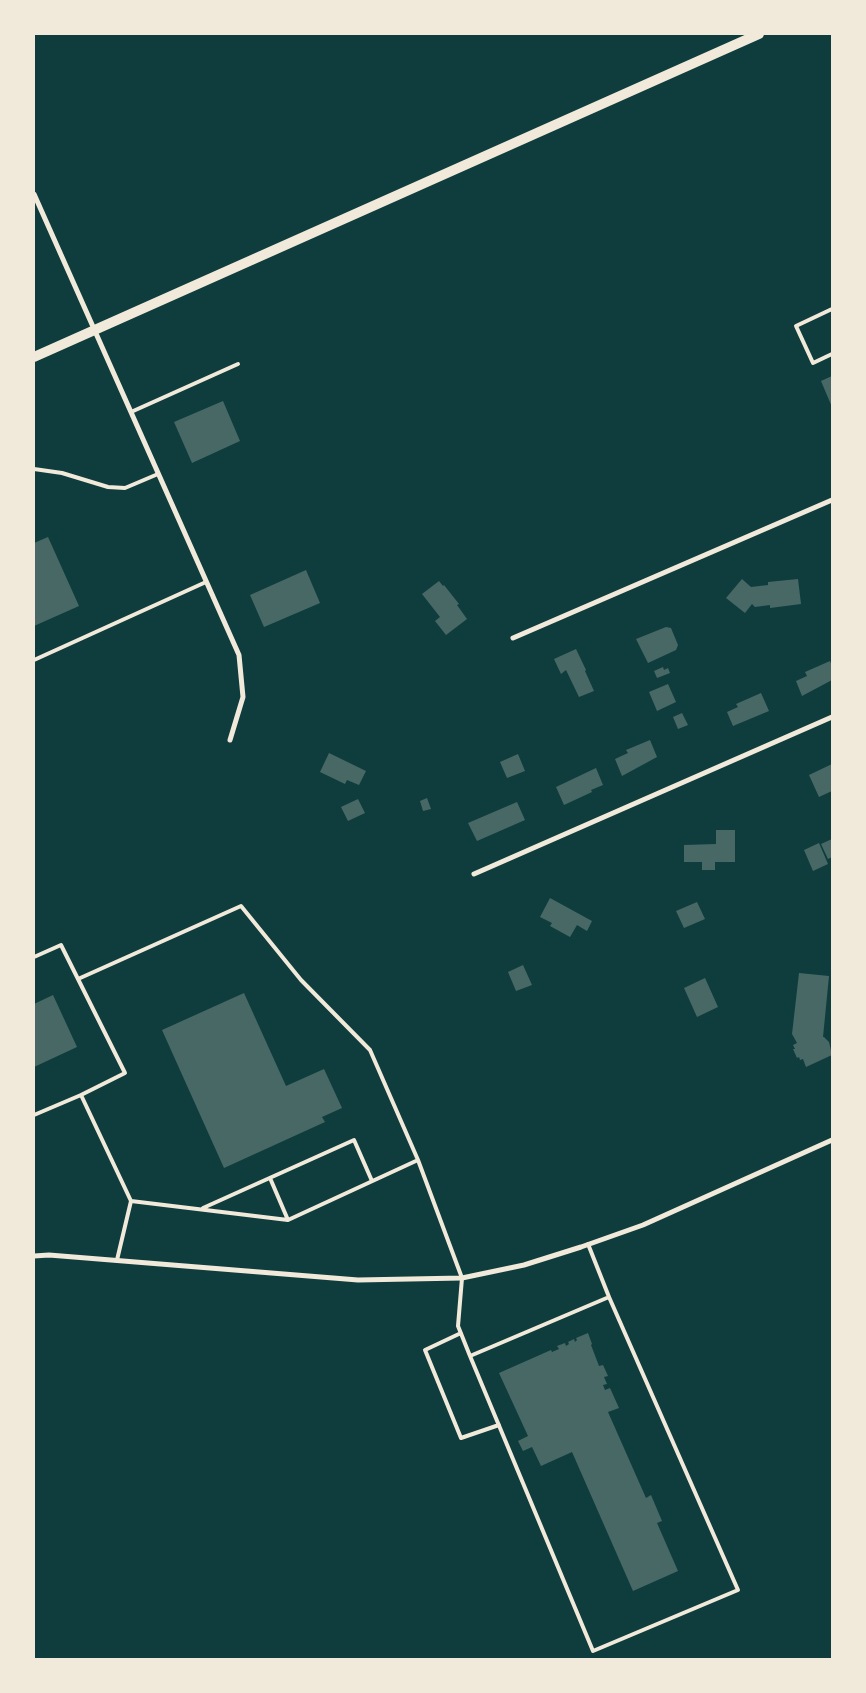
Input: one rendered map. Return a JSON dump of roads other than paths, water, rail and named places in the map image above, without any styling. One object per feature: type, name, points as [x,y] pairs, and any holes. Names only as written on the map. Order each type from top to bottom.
[{"type":"main road","points":[[34,357],[759,34]]},
{"type":"street","points":[[34,194],[239,656],[243,697],[230,740]]},
{"type":"street","points":[[513,638],[832,500]]},
{"type":"street","points":[[474,874],[832,717]]},
{"type":"street","points":[[34,1256],[49,1255],[117,1260],[358,1280],[462,1278],[524,1264],[643,1225],[832,1140]]},
{"type":"lane","points":[[832,309],[796,326],[813,363],[832,354]]},
{"type":"lane","points":[[131,412],[238,364]]},
{"type":"lane","points":[[34,469],[62,473],[108,487],[125,488],[158,474]]},
{"type":"lane","points":[[34,660],[206,582]]},
{"type":"lane","points":[[78,979],[241,906],[301,980],[370,1050],[418,1160],[462,1278],[458,1326],[593,1652],[738,1590],[609,1297],[588,1244]]},
{"type":"lane","points":[[34,957],[61,945],[125,1073],[81,1095],[34,1115]]},
{"type":"lane","points":[[81,1095],[131,1201],[117,1260]]},
{"type":"lane","points":[[201,1209],[354,1140],[372,1181]]},
{"type":"lane","points":[[131,1201],[288,1220],[418,1160]]},
{"type":"lane","points":[[270,1178],[288,1220]]},
{"type":"lane","points":[[470,1356],[609,1297]]},
{"type":"lane","points":[[461,1332],[424,1350],[462,1438],[499,1425]]}]
